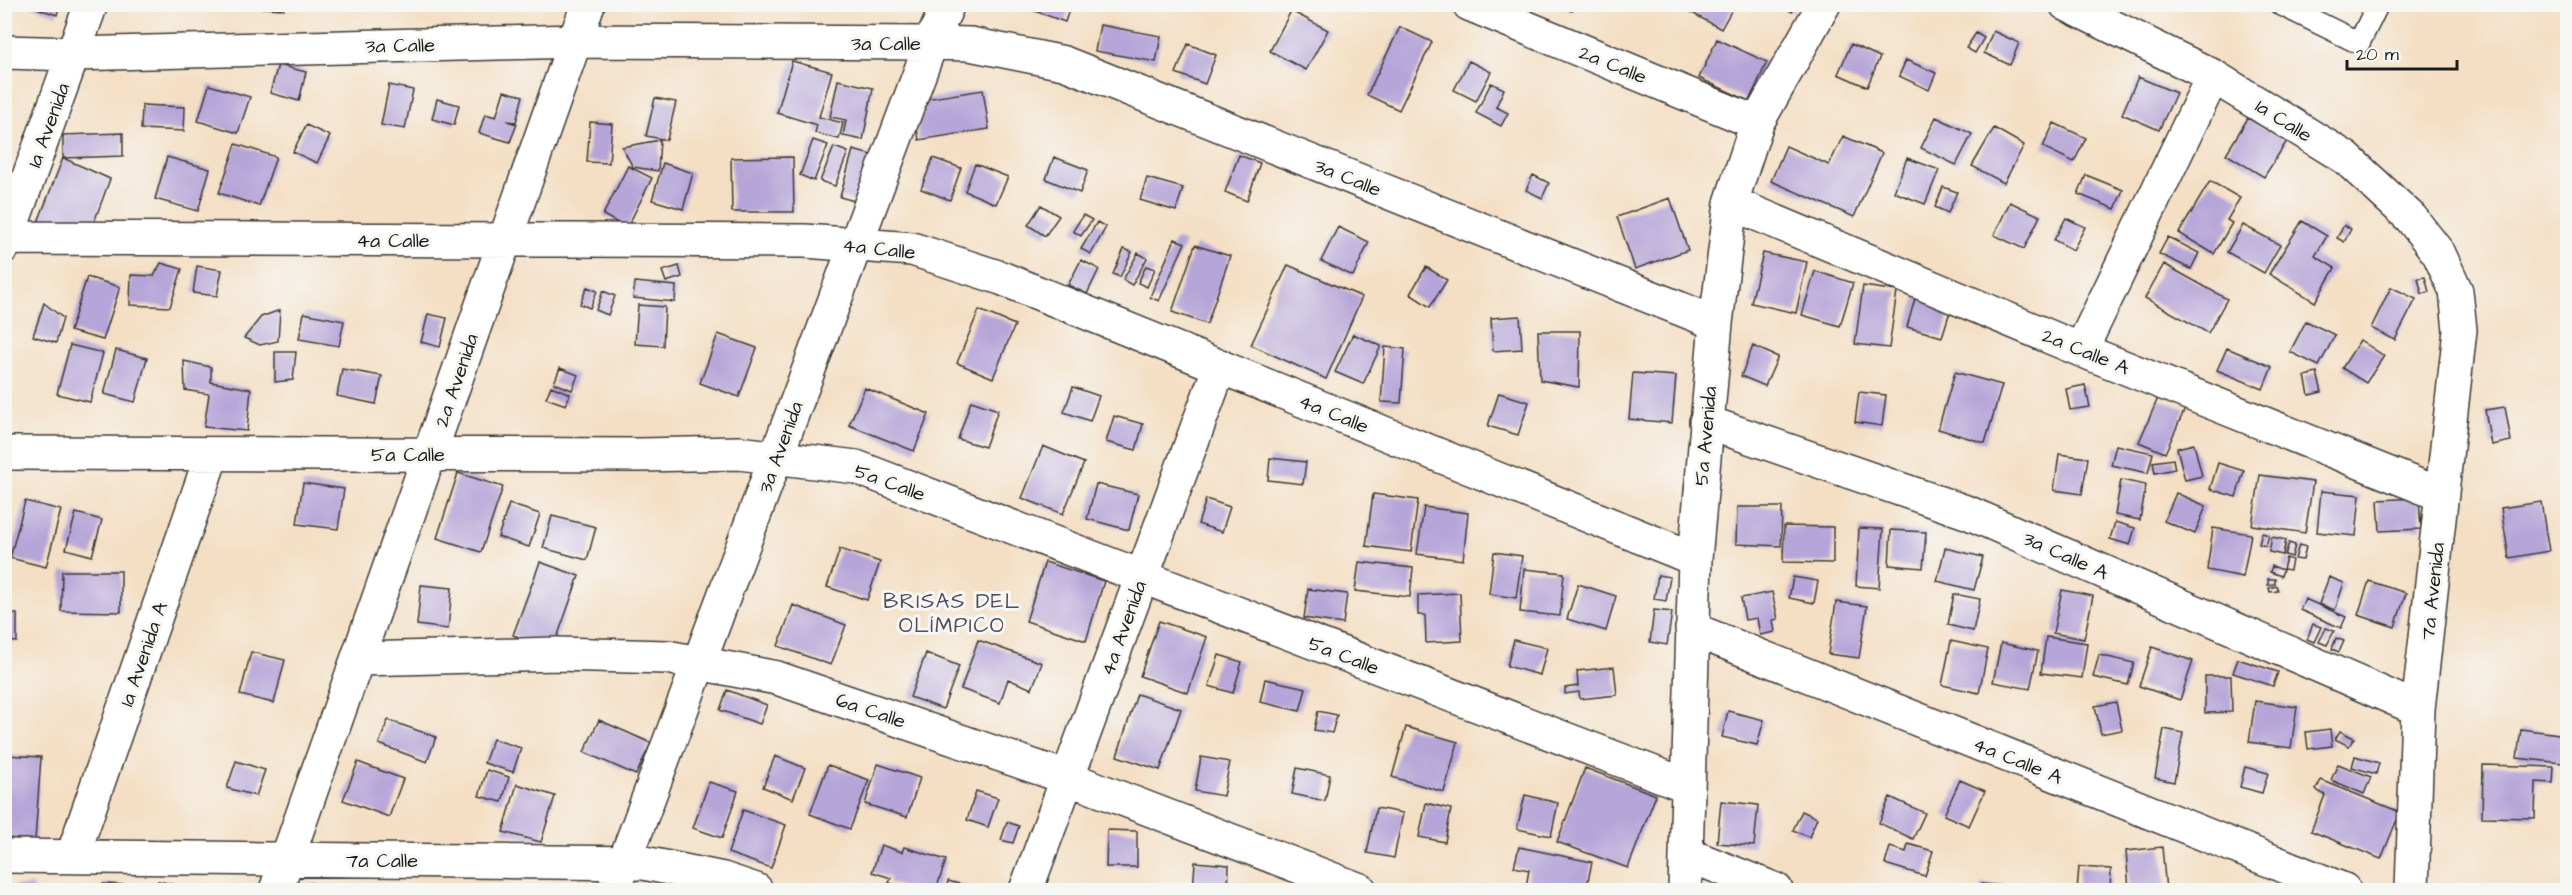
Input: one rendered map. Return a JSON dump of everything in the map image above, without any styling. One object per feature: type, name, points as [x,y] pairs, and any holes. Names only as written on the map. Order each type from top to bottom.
[{"type":"street","name":"1a Avenida","points":[[5,241],[91,4]]},
{"type":"street","name":"2a Avenida","points":[[276,891],[588,4]]},
{"type":"street","name":"3a Avenida","points":[[620,877],[931,43],[948,4]]},
{"type":"street","name":"2a Calle","points":[[1469,4],[1757,123]]},
{"type":"street","name":"5a Avenida","points":[[1685,891],[1695,559],[1716,323],[1731,203],[1757,123],[1824,4]]},
{"type":"street","name":"1a Calle","points":[[2066,4],[2213,76],[2346,158],[2411,218],[2439,254],[2456,291]]},
{"type":"street","name":"3a Calle","points":[[4,52],[74,54],[575,41],[970,44],[1064,63],[1716,323]]},
{"type":"street","points":[[2081,350],[2213,76]]},
{"type":"street","name":"2a Calle A","points":[[1731,203],[2081,350],[2442,495]]},
{"type":"street","name":"4a Calle","points":[[5,241],[805,241],[912,249],[1001,278],[1695,559]]},
{"type":"street","name":"7a Avenida","points":[[2412,891],[2418,710],[2460,330],[2456,291]]},
{"type":"street","name":"4a Avenida","points":[[1026,891],[1220,366]]},
{"type":"street","name":"3a Calle A","points":[[1706,422],[1969,513],[2418,710]]},
{"type":"street","name":"5a Calle","points":[[4,453],[739,453],[856,467],[1688,786]]},
{"type":"street","name":"1a Avenida A","points":[[73,855],[212,454]]},
{"type":"street","name":"4a Calle A","points":[[1692,629],[2344,891]]},
{"type":"street","name":"6a Calle","points":[[357,659],[557,654],[667,657],[777,678],[1068,778],[1360,891]]},
{"type":"street","points":[[1686,854],[1776,891]]},
{"type":"street","name":"7a Calle","points":[[4,855],[287,860],[620,877],[644,863],[723,879],[756,891]]},
{"type":"lane","points":[[2280,4],[2359,43],[2378,4]]},
{"type":"building","points":[[25,4],[60,4],[57,15]]},
{"type":"building","points":[[244,4],[285,4],[284,9],[244,7]]},
{"type":"building","points":[[1016,4],[1071,4],[1065,22]]},
{"type":"building","points":[[1555,4],[1575,4],[1572,11]]},
{"type":"building","points":[[1685,4],[1735,4],[1721,29],[1683,8]]},
{"type":"building","points":[[1780,4],[1797,4],[1792,12]]},
{"type":"building","points":[[1291,11],[1328,30],[1306,70],[1270,51]]},
{"type":"building","points":[[1100,25],[1161,36],[1156,62],[1095,51]]},
{"type":"building","points":[[1400,27],[1432,42],[1399,110],[1367,95]]},
{"type":"building","points":[[1993,31],[2019,43],[2010,65],[1984,53]]},
{"type":"building","points":[[1976,33],[1984,38],[1975,53],[1966,48]]},
{"type":"building","points":[[1717,39],[1767,62],[1749,101],[1699,78]]},
{"type":"building","points":[[1188,44],[1216,55],[1205,84],[1176,73]]},
{"type":"building","points":[[1851,44],[1880,57],[1867,87],[1838,74]]},
{"type":"building","points":[[1906,60],[1936,73],[1929,90],[1899,76]]},
{"type":"building","points":[[792,61],[832,72],[819,117],[843,123],[839,139],[815,133],[817,125],[777,113]]},
{"type":"building","points":[[1469,61],[1491,72],[1476,101],[1454,90]]},
{"type":"building","points":[[278,65],[306,72],[299,101],[270,93]]},
{"type":"building","points":[[2138,77],[2176,93],[2159,130],[2122,114]]},
{"type":"building","points":[[838,80],[873,88],[863,140],[843,136],[846,120],[830,117]]},
{"type":"building","points":[[1491,83],[1504,89],[1496,107],[1508,113],[1501,126],[1476,113]]},
{"type":"building","points":[[209,85],[250,97],[238,133],[198,121]]},
{"type":"building","points":[[389,85],[413,90],[405,129],[381,125]]},
{"type":"building","points":[[983,90],[989,129],[919,140],[912,101]]},
{"type":"building","points":[[504,91],[523,96],[516,122],[507,121],[517,124],[510,142],[479,133],[485,114],[496,117]]},
{"type":"building","points":[[655,98],[676,102],[667,140],[646,136]]},
{"type":"building","points":[[437,99],[459,105],[454,125],[432,119]]},
{"type":"building","points":[[142,105],[185,107],[184,131],[141,129]]},
{"type":"building","points":[[4,116],[9,116],[8,140],[4,140]]},
{"type":"building","points":[[1936,117],[1972,134],[1956,165],[1921,148]]},
{"type":"building","points":[[2248,118],[2287,141],[2264,177],[2226,154]]},
{"type":"building","points":[[590,122],[612,124],[609,163],[587,162]]},
{"type":"building","points":[[2054,123],[2086,138],[2074,162],[2043,147]]},
{"type":"building","points":[[306,125],[330,136],[317,163],[293,152]]},
{"type":"building","points":[[1994,128],[2024,145],[2004,183],[1972,166]]},
{"type":"building","points":[[123,133],[123,156],[63,158],[63,135]]},
{"type":"building","points":[[1843,136],[1882,153],[1854,217],[1771,181],[1786,146],[1829,165]]},
{"type":"building","points":[[660,140],[658,171],[633,167],[622,147]]},
{"type":"building","points":[[813,140],[828,145],[814,181],[800,175]]},
{"type":"building","points":[[236,144],[276,157],[259,206],[219,193]]},
{"type":"building","points":[[834,147],[848,152],[835,186],[820,181]]},
{"type":"building","points":[[853,150],[871,155],[858,202],[840,197]]},
{"type":"building","points":[[1239,155],[1260,163],[1247,201],[1225,192]]},
{"type":"building","points":[[167,157],[210,169],[198,211],[155,199]]},
{"type":"building","points":[[793,157],[794,212],[732,212],[731,158]]},
{"type":"building","points":[[1054,157],[1088,170],[1080,193],[1046,179]]},
{"type":"building","points":[[63,158],[110,179],[93,225],[38,222]]},
{"type":"building","points":[[933,158],[961,168],[950,200],[921,189]]},
{"type":"building","points":[[1907,158],[1939,170],[1925,204],[1894,192]]},
{"type":"building","points":[[663,163],[693,173],[683,209],[652,200]]},
{"type":"building","points":[[975,164],[1008,177],[996,204],[965,191]]},
{"type":"building","points":[[628,166],[652,178],[627,228],[603,215]]},
{"type":"building","points":[[1533,175],[1549,183],[1542,198],[1526,190]]},
{"type":"building","points":[[2086,175],[2123,190],[2115,209],[2078,194]]},
{"type":"building","points":[[1147,178],[1183,188],[1176,211],[1140,200]]},
{"type":"building","points":[[2210,181],[2240,198],[2227,220],[2232,223],[2214,254],[2179,233]]},
{"type":"building","points":[[1943,187],[1957,192],[1948,213],[1935,207]]},
{"type":"building","points":[[1670,198],[1688,250],[1635,269],[1617,217]]},
{"type":"building","points":[[2010,202],[2040,216],[2024,249],[1994,235]]},
{"type":"building","points":[[1041,205],[1059,216],[1045,236],[1028,225]]},
{"type":"building","points":[[1083,215],[1092,220],[1081,236],[1073,231]]},
{"type":"building","points":[[2066,218],[2085,227],[2073,250],[2054,240]]},
{"type":"building","points":[[2302,221],[2327,236],[2315,256],[2335,268],[2315,302],[2269,274]]},
{"type":"building","points":[[1097,222],[1106,227],[1091,254],[1081,249]]},
{"type":"building","points":[[2243,225],[2280,245],[2264,273],[2227,252]]},
{"type":"building","points":[[2344,225],[2351,229],[2344,242],[2337,238]]},
{"type":"building","points":[[1338,227],[1369,242],[1353,276],[1321,261]]},
{"type":"building","points":[[2168,237],[2199,253],[2191,269],[2159,254]]},
{"type":"building","points":[[1175,239],[1185,243],[1159,301],[1150,297]]},
{"type":"building","points":[[1195,245],[1230,256],[1207,324],[1172,312]]},
{"type":"building","points":[[1124,249],[1132,252],[1120,277],[1113,274]]},
{"type":"building","points":[[1138,253],[1147,258],[1132,285],[1123,280]]},
{"type":"building","points":[[1763,253],[1807,262],[1796,313],[1751,303]]},
{"type":"building","points":[[1081,260],[1099,269],[1087,294],[1068,285]]},
{"type":"building","points":[[161,263],[182,269],[170,307],[130,305],[131,275],[154,276]]},
{"type":"building","points":[[2164,264],[2227,299],[2208,333],[2145,298]]},
{"type":"building","points":[[1288,265],[1362,297],[1326,379],[1251,345]]},
{"type":"building","points":[[197,266],[222,270],[217,296],[193,293]]},
{"type":"building","points":[[679,266],[682,277],[666,282],[662,271]]},
{"type":"building","points":[[1146,266],[1155,269],[1147,287],[1138,283]]},
{"type":"building","points":[[1426,267],[1447,280],[1430,307],[1410,294]]},
{"type":"building","points":[[1815,271],[1853,283],[1840,326],[1802,315]]},
{"type":"building","points":[[87,277],[120,287],[103,340],[70,331]]},
{"type":"building","points":[[2425,277],[2429,292],[2422,294],[2418,278]]},
{"type":"building","points":[[635,282],[676,286],[675,302],[633,298]]},
{"type":"building","points":[[1863,286],[1897,291],[1889,348],[1855,344]]},
{"type":"building","points":[[587,287],[597,291],[590,308],[580,304]]},
{"type":"building","points":[[2391,287],[2416,299],[2395,340],[2371,328]]},
{"type":"building","points":[[603,291],[615,296],[608,315],[596,310]]},
{"type":"building","points":[[1916,295],[1952,305],[1942,337],[1907,327]]},
{"type":"building","points":[[44,303],[63,318],[56,343],[33,336]]},
{"type":"building","points":[[638,305],[665,307],[663,346],[635,344]]},
{"type":"building","points":[[280,310],[278,341],[260,345],[244,338],[261,317]]},
{"type":"building","points":[[979,310],[1015,325],[993,378],[957,363]]},
{"type":"building","points":[[304,313],[344,321],[339,346],[299,339]]},
{"type":"building","points":[[428,314],[447,318],[440,347],[421,342]]},
{"type":"building","points":[[1520,316],[1522,349],[1493,351],[1491,318]]},
{"type":"building","points":[[2306,321],[2335,335],[2319,366],[2290,352]]},
{"type":"building","points":[[1538,331],[1580,331],[1579,387],[1540,380]]},
{"type":"building","points":[[718,334],[757,348],[739,397],[700,383]]},
{"type":"building","points":[[1353,334],[1381,346],[1363,384],[1335,372]]},
{"type":"building","points":[[2360,340],[2384,356],[2366,383],[2342,368]]},
{"type":"building","points":[[70,345],[103,353],[90,402],[57,394]]},
{"type":"building","points":[[1753,346],[1778,357],[1765,386],[1741,376]]},
{"type":"building","points":[[1385,347],[1405,349],[1401,403],[1381,402]]},
{"type":"building","points":[[2227,348],[2272,367],[2263,389],[2217,370]]},
{"type":"building","points":[[116,350],[147,358],[135,402],[104,394]]},
{"type":"building","points":[[275,352],[296,352],[293,380],[275,382]]},
{"type":"building","points":[[184,361],[211,367],[211,382],[251,389],[247,431],[204,427],[209,394],[185,390]]},
{"type":"building","points":[[560,368],[578,375],[572,390],[554,383]]},
{"type":"building","points":[[342,369],[382,376],[376,404],[337,396]]},
{"type":"building","points":[[1955,372],[2002,385],[1985,443],[1938,429]]},
{"type":"building","points":[[1633,373],[1676,376],[1672,423],[1629,419]]},
{"type":"building","points":[[2317,373],[2322,392],[2309,395],[2305,376]]},
{"type":"building","points":[[2085,385],[2090,407],[2070,410],[2066,389]]},
{"type":"building","points":[[551,386],[570,394],[566,405],[546,398]]},
{"type":"building","points":[[1073,387],[1099,396],[1090,421],[1064,412]]},
{"type":"building","points":[[865,388],[929,414],[914,451],[849,425]]},
{"type":"building","points":[[1859,392],[1886,395],[1882,426],[1855,422]]},
{"type":"building","points":[[1499,393],[1529,402],[1518,435],[1488,426]]},
{"type":"building","points":[[2158,398],[2185,409],[2165,453],[2139,442]]},
{"type":"building","points":[[971,401],[998,410],[985,447],[958,439]]},
{"type":"building","points":[[2505,407],[2511,441],[2491,445],[2485,410]]},
{"type":"building","points":[[1114,416],[1143,424],[1136,450],[1106,442]]},
{"type":"building","points":[[2194,444],[2202,476],[2185,480],[2177,448]]},
{"type":"building","points":[[2116,445],[2153,453],[2148,473],[2111,465]]},
{"type":"building","points":[[1043,446],[1084,463],[1063,514],[1022,498]]},
{"type":"building","points":[[2059,454],[2088,458],[2082,494],[2054,490]]},
{"type":"building","points":[[1270,458],[1306,462],[1303,484],[1268,480]]},
{"type":"building","points":[[2173,459],[2175,469],[2155,473],[2153,462]]},
{"type":"building","points":[[2218,463],[2244,471],[2236,497],[2210,489]]},
{"type":"building","points":[[458,473],[503,487],[481,552],[437,538]]},
{"type":"building","points":[[2260,475],[2313,482],[2305,533],[2252,525]]},
{"type":"building","points":[[2121,480],[2146,485],[2140,520],[2115,515]]},
{"type":"building","points":[[303,483],[344,489],[338,529],[297,524]]},
{"type":"building","points":[[1096,484],[1138,494],[1129,530],[1087,519]]},
{"type":"building","points":[[2321,491],[2360,495],[2356,536],[2317,532]]},
{"type":"building","points":[[2176,493],[2206,506],[2195,534],[2164,521]]},
{"type":"building","points":[[1373,494],[1418,500],[1411,552],[1366,546]]},
{"type":"building","points":[[2419,498],[2421,529],[2380,531],[2378,500]]},
{"type":"building","points":[[1206,499],[1230,507],[1222,532],[1198,524]]},
{"type":"building","points":[[25,501],[61,510],[46,567],[10,558]]},
{"type":"building","points":[[2541,502],[2549,551],[2509,558],[2501,508]]},
{"type":"building","points":[[509,504],[540,514],[529,547],[498,537]]},
{"type":"building","points":[[4,506],[9,506],[7,546],[4,546]]},
{"type":"building","points":[[1424,507],[1468,513],[1463,560],[1417,554]]},
{"type":"building","points":[[1737,507],[1782,507],[1781,546],[1736,544]]},
{"type":"building","points":[[76,513],[102,520],[92,556],[66,549]]},
{"type":"building","points":[[552,516],[596,527],[587,560],[543,548]]},
{"type":"building","points":[[2115,522],[2135,528],[2130,545],[2110,539]]},
{"type":"building","points":[[1784,526],[1833,527],[1833,563],[1783,562]]},
{"type":"building","points":[[1859,528],[1883,529],[1879,588],[1856,586]]},
{"type":"building","points":[[2213,528],[2251,534],[2243,577],[2207,570]]},
{"type":"building","points":[[1891,530],[1926,532],[1923,568],[1889,565]]},
{"type":"building","points":[[2262,533],[2269,535],[2266,546],[2259,544]]},
{"type":"building","points":[[2272,537],[2286,540],[2283,555],[2269,552]]},
{"type":"building","points":[[2289,543],[2295,545],[2292,557],[2285,555]]},
{"type":"building","points":[[2299,545],[2306,547],[2303,560],[2295,559]]},
{"type":"building","points":[[1945,548],[1983,557],[1974,590],[1937,581]]},
{"type":"building","points":[[840,549],[880,562],[867,600],[827,587]]},
{"type":"building","points":[[1494,552],[1522,556],[1516,598],[1489,594]]},
{"type":"building","points":[[2286,558],[2292,560],[2290,570],[2283,569]]},
{"type":"building","points":[[540,562],[579,576],[553,649],[513,635]]},
{"type":"building","points":[[1045,562],[1104,581],[1086,641],[1026,621]]},
{"type":"building","points":[[1359,562],[1413,568],[1410,597],[1355,591]]},
{"type":"building","points":[[2272,566],[2283,570],[2281,576],[2270,572]]},
{"type":"building","points":[[1524,569],[1564,573],[1560,616],[1520,612]]},
{"type":"building","points":[[62,571],[121,571],[121,612],[61,611]]},
{"type":"building","points":[[1658,575],[1670,577],[1666,601],[1654,599]]},
{"type":"building","points":[[1793,577],[1818,581],[1814,603],[1789,598]]},
{"type":"building","points":[[2329,577],[2344,583],[2335,610],[2319,604]]},
{"type":"building","points":[[2268,579],[2275,579],[2275,584],[2268,585]]},
{"type":"building","points":[[2369,581],[2406,593],[2395,627],[2358,615]]},
{"type":"building","points":[[1578,584],[1616,596],[1606,631],[1567,619]]},
{"type":"building","points":[[421,585],[452,588],[448,629],[417,625]]},
{"type":"building","points":[[2277,586],[2278,591],[2270,592],[2269,588]]},
{"type":"building","points":[[1308,589],[1347,594],[1343,624],[1304,618]]},
{"type":"building","points":[[2062,590],[2093,596],[2084,639],[2053,633]]},
{"type":"building","points":[[1772,592],[1778,619],[1773,620],[1775,632],[1760,635],[1757,618],[1745,620],[1741,598]]},
{"type":"building","points":[[1460,593],[1462,641],[1426,643],[1425,615],[1418,615],[1418,595]]},
{"type":"building","points":[[1954,594],[1980,599],[1973,631],[1948,625]]},
{"type":"building","points":[[2305,599],[2346,617],[2341,628],[2300,610]]},
{"type":"building","points":[[1836,602],[1867,606],[1859,658],[1828,654]]},
{"type":"building","points":[[793,605],[846,625],[831,665],[778,646]]},
{"type":"building","points":[[1654,610],[1672,612],[1667,645],[1650,642]]},
{"type":"building","points":[[4,614],[17,614],[17,642],[4,641]]},
{"type":"building","points":[[1159,621],[1207,637],[1188,693],[1140,676]]},
{"type":"building","points":[[2313,624],[2321,627],[2314,642],[2307,639]]},
{"type":"building","points":[[2326,628],[2334,631],[2327,645],[2319,642]]},
{"type":"building","points":[[2046,637],[2087,643],[2082,678],[2041,673]]},
{"type":"building","points":[[2336,638],[2344,641],[2339,652],[2332,649]]},
{"type":"building","points":[[978,640],[1042,663],[1032,689],[1008,679],[1000,703],[961,689]]},
{"type":"building","points":[[1514,640],[1547,648],[1540,675],[1507,666]]},
{"type":"building","points":[[1951,641],[1988,649],[1979,693],[1942,685]]},
{"type":"building","points":[[2001,643],[2038,651],[2030,689],[1993,682]]},
{"type":"building","points":[[2152,647],[2193,661],[2180,700],[2139,686]]},
{"type":"building","points":[[251,652],[285,660],[274,703],[240,695]]},
{"type":"building","points":[[926,653],[959,666],[943,709],[910,697]]},
{"type":"building","points":[[1219,655],[1242,662],[1233,693],[1209,686]]},
{"type":"building","points":[[2099,655],[2134,663],[2128,685],[2093,677]]},
{"type":"building","points":[[2238,659],[2278,672],[2273,686],[2233,673]]},
{"type":"building","points":[[1614,667],[1617,695],[1580,699],[1579,692],[1565,694],[1565,688],[1578,686],[1577,671]]},
{"type":"building","points":[[2205,676],[2231,676],[2232,712],[2205,713]]},
{"type":"building","points":[[1265,679],[1306,688],[1300,711],[1260,702]]},
{"type":"building","points":[[727,690],[767,705],[760,724],[720,710]]},
{"type":"building","points":[[1137,694],[1181,709],[1160,770],[1117,756]]},
{"type":"building","points":[[2255,701],[2297,707],[2291,748],[2249,742]]},
{"type":"building","points":[[2116,702],[2122,730],[2101,734],[2095,706]]},
{"type":"building","points":[[1318,711],[1337,715],[1332,733],[1314,730]]},
{"type":"building","points":[[1728,711],[1764,720],[1757,745],[1722,737]]},
{"type":"building","points":[[388,720],[436,737],[427,762],[379,744]]},
{"type":"building","points":[[599,720],[651,743],[636,775],[584,752]]},
{"type":"building","points":[[1406,727],[1458,742],[1444,792],[1392,777]]},
{"type":"building","points":[[2164,729],[2183,733],[2174,782],[2155,778]]},
{"type":"building","points":[[2330,729],[2332,746],[2308,749],[2306,732]]},
{"type":"building","points":[[2521,729],[2566,735],[2562,763],[2517,758]]},
{"type":"building","points":[[2340,731],[2354,738],[2349,746],[2335,739]]},
{"type":"building","points":[[493,739],[521,748],[513,772],[484,763]]},
{"type":"building","points":[[5,755],[41,757],[35,840],[5,838]]},
{"type":"building","points":[[775,756],[805,768],[793,799],[763,787]]},
{"type":"building","points":[[2355,756],[2379,763],[2376,774],[2352,767]]},
{"type":"building","points":[[1201,757],[1230,762],[1223,796],[1195,791]]},
{"type":"building","points":[[236,761],[265,770],[256,796],[227,788]]},
{"type":"building","points":[[358,762],[403,779],[389,817],[343,800]]},
{"type":"building","points":[[878,764],[920,778],[907,817],[865,804]]},
{"type":"building","points":[[2338,764],[2371,777],[2364,794],[2331,780]]},
{"type":"building","points":[[828,765],[869,780],[850,829],[810,814]]},
{"type":"building","points":[[2483,765],[2554,767],[2553,783],[2536,782],[2535,818],[2482,817]]},
{"type":"building","points":[[2245,767],[2268,773],[2262,793],[2240,787]]},
{"type":"building","points":[[1297,768],[1330,775],[1325,801],[1292,794]]},
{"type":"building","points":[[1585,768],[1656,795],[1628,868],[1557,842]]},
{"type":"building","points":[[487,770],[509,777],[502,802],[479,796]]},
{"type":"building","points":[[1960,780],[1985,791],[1969,826],[1944,815]]},
{"type":"building","points":[[2321,780],[2400,812],[2381,859],[2311,831],[2325,795],[2316,790]]},
{"type":"building","points":[[709,782],[738,791],[722,838],[693,828]]},
{"type":"building","points":[[517,784],[555,796],[541,842],[503,832]]},
{"type":"building","points":[[976,791],[998,798],[988,827],[967,820]]},
{"type":"building","points":[[1525,795],[1558,803],[1551,836],[1517,829]]},
{"type":"building","points":[[1890,797],[1925,813],[1913,839],[1879,823]]},
{"type":"building","points":[[1721,801],[1758,805],[1754,846],[1717,843]]},
{"type":"building","points":[[1426,803],[1451,809],[1445,842],[1419,837]]},
{"type":"building","points":[[1376,808],[1403,813],[1394,858],[1367,853]]},
{"type":"building","points":[[743,810],[786,825],[771,868],[728,853]]},
{"type":"building","points":[[1802,811],[1817,818],[1809,837],[1793,830]]},
{"type":"building","points":[[1007,822],[1019,826],[1013,843],[1001,840]]},
{"type":"building","points":[[1107,830],[1137,831],[1137,867],[1106,867]]},
{"type":"building","points":[[1908,844],[1933,851],[1925,876],[1885,864],[1890,847],[1906,852]]},
{"type":"building","points":[[881,845],[902,852],[904,847],[946,860],[936,890],[912,890],[889,883],[891,878],[872,872]]},
{"type":"building","points":[[1519,847],[1592,862],[1586,890],[1540,890],[1526,887],[1529,870],[1514,867]]},
{"type":"building","points":[[2162,847],[2166,890],[2129,890],[2126,851]]},
{"type":"building","points":[[1195,862],[1229,865],[1228,890],[1193,890]]},
{"type":"building","points":[[2079,867],[2111,869],[2110,890],[2077,890]]},
{"type":"building","points":[[158,881],[181,886],[180,890],[156,890]]},
{"type":"building","points":[[948,881],[971,887],[970,890],[946,890]]},
{"type":"building","points":[[311,883],[325,889],[325,890],[308,890]]},
{"type":"building","points":[[103,884],[127,885],[126,890],[103,890]]},
{"type":"building","points":[[367,884],[396,889],[365,890]]},
{"type":"building","points":[[1981,884],[2022,887],[2022,890],[1981,890]]},
{"type":"building","points":[[33,885],[34,890],[4,890],[4,887]]},
{"type":"district","name":"BRISAS DEL OLÍMPICO","points":[[952,613]]}]
